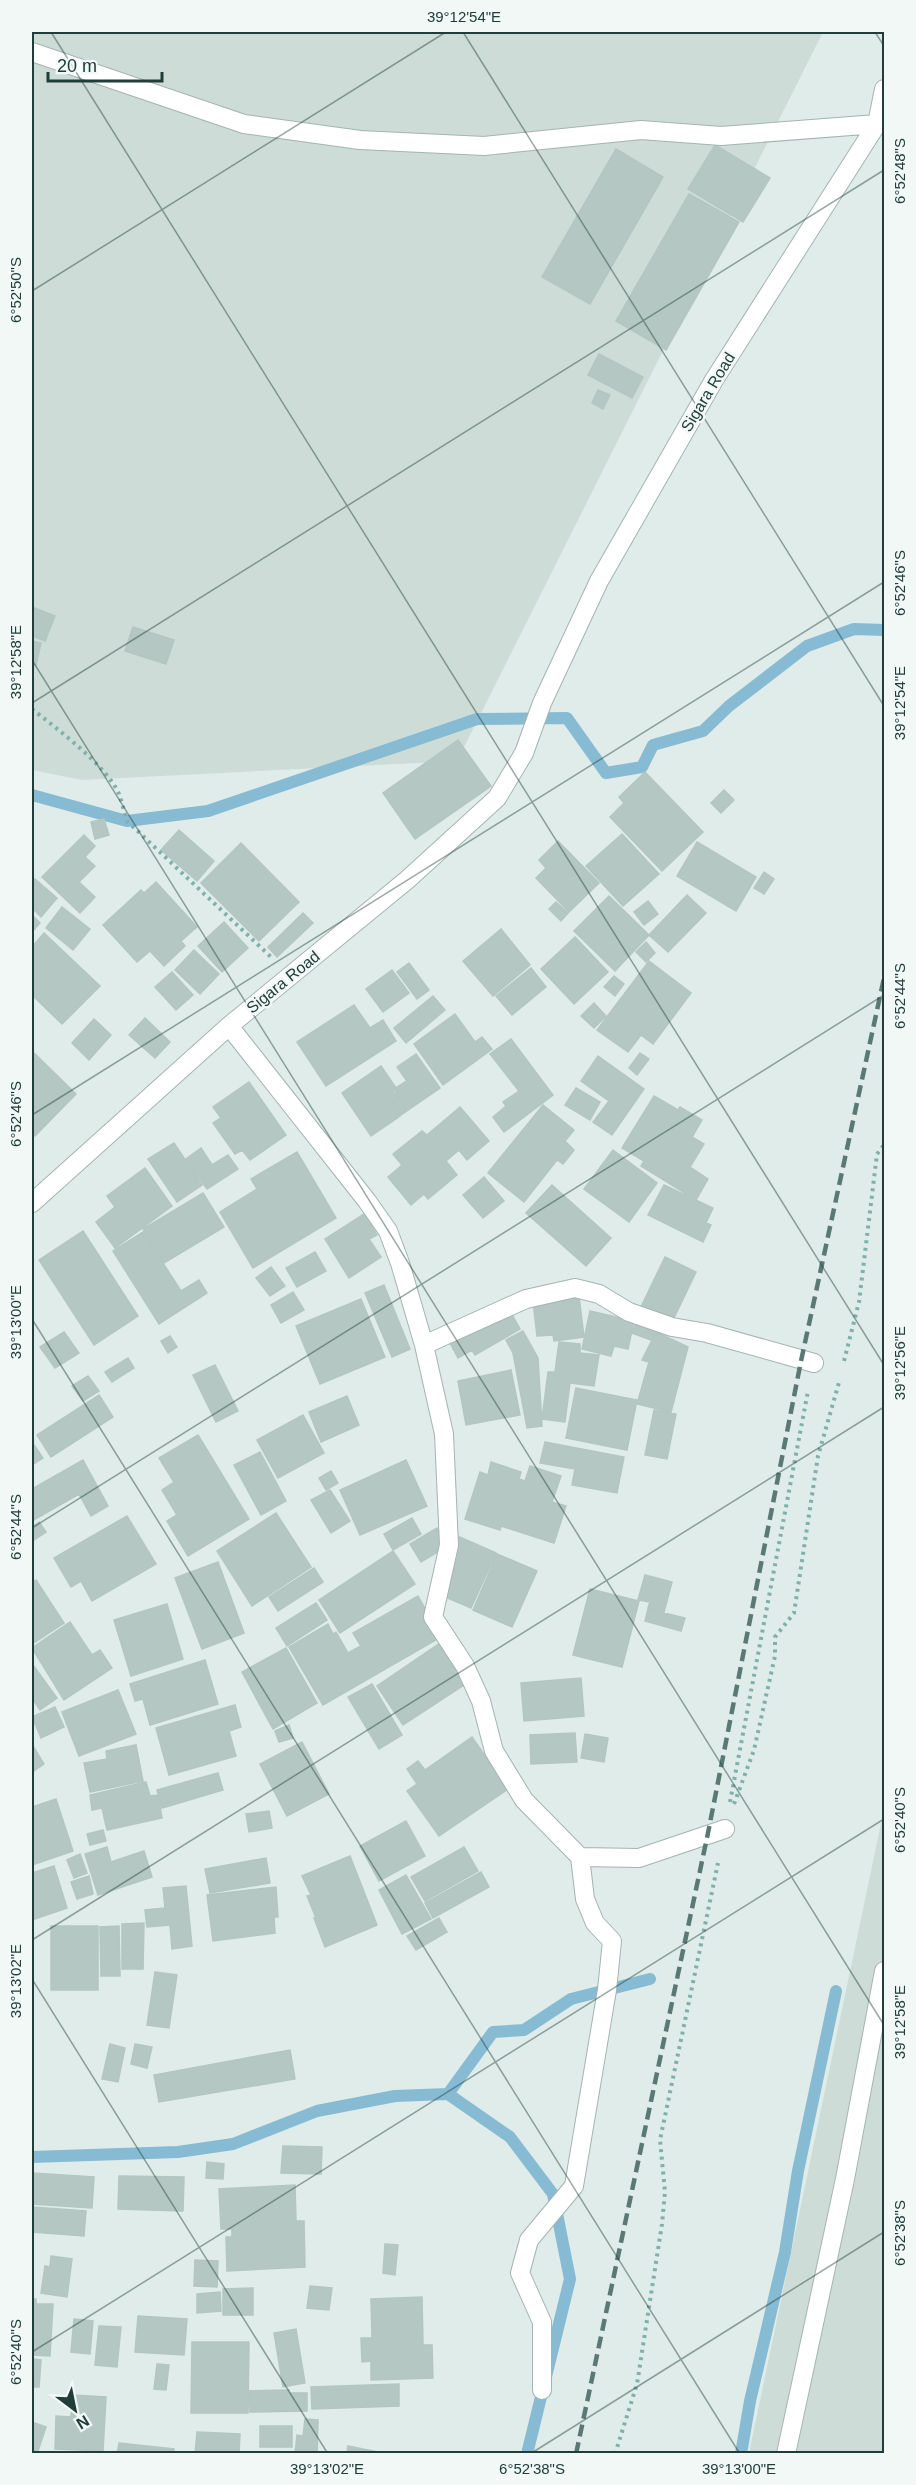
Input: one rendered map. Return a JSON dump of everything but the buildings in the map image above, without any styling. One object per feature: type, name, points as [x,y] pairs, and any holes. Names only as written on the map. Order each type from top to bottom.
[{"type":"street","points":[[32,52],[244,124],[360,140],[484,146],[641,130],[720,136],[877,124]]},
{"type":"street","name":"Sigara Road","points":[[32,1203],[228,1026],[407,880],[497,798],[524,753],[542,703],[599,581],[714,380],[877,124],[885,89]]},
{"type":"street","points":[[228,1026],[367,1201],[388,1231],[400,1263],[424,1345],[444,1434],[449,1545],[433,1617],[465,1666],[481,1701],[494,1751],[524,1800],[580,1857],[585,1899],[595,1923],[612,1941],[607,1990],[574,2186],[530,2240],[520,2274],[542,2322],[542,2390]]},
{"type":"street","points":[[424,1345],[526,1299],[575,1288],[599,1294],[629,1312],[672,1327],[707,1333],[813,1363]]},
{"type":"street","points":[[580,1857],[639,1858],[725,1828]]},
{"type":"street","points":[[786,2454],[845,2179],[885,1971]]},
{"type":"path","points":[[32,709],[94,762],[110,779],[118,793],[127,821],[291,976]]},
{"type":"path","points":[[725,1828],[754,1750],[775,1656],[775,1637],[794,1613],[818,1456],[859,1302],[877,1154],[885,1145]]},
{"type":"path","points":[[615,2454],[637,2384],[662,2224],[665,2192],[660,2140],[725,1828],[813,1363]]},
{"type":"shaded area","points":[[32,32],[823,32],[457,761],[82,780],[32,770]]},
{"type":"shaded area","points":[[884,1809],[884,2453],[749,2453]]},
{"type":"waterway","points":[[32,795],[127,821],[208,811],[477,719],[567,718],[606,773],[642,767],[653,745],[703,731],[729,706],[807,646],[854,629],[884,630]]},
{"type":"waterway","points":[[448,2094],[493,2032],[524,2030],[571,1999],[650,1979]]},
{"type":"waterway","points":[[741,2454],[750,2401],[785,2252],[798,2171],[836,1991]]},
{"type":"waterway","points":[[32,2157],[178,2152],[233,2144],[317,2111],[395,2096],[448,2094],[510,2137],[553,2194],[570,2279],[527,2454]]},
{"type":"railway","points":[[576,2454],[708,1833],[801,1361],[884,978]]}]
